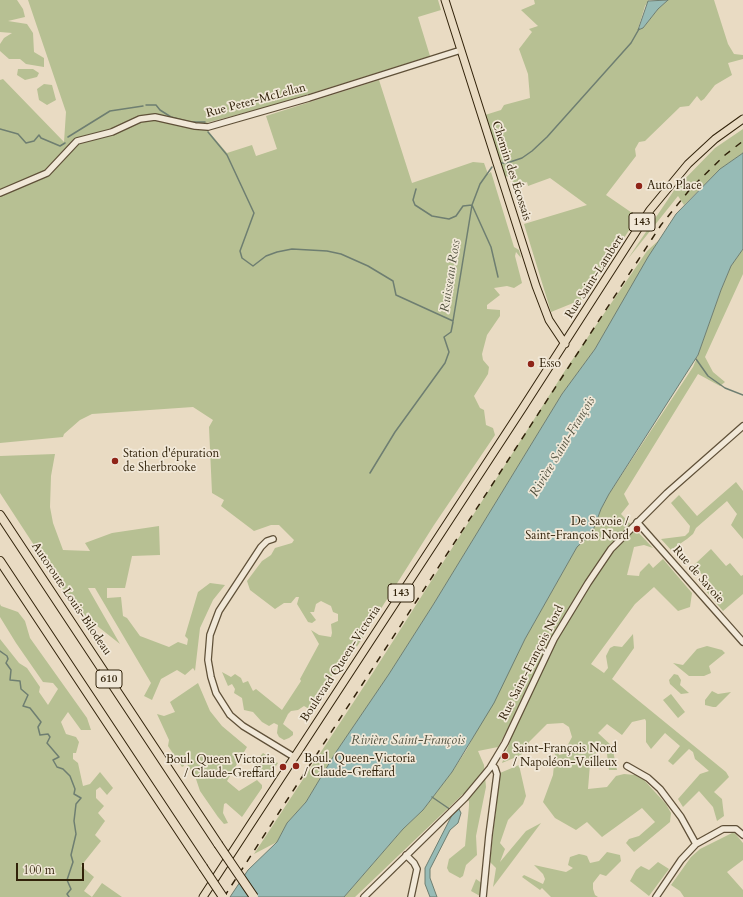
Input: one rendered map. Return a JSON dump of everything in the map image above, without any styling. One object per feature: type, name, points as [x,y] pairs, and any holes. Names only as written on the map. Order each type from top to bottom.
[{"type":"highway","name":"Autoroute Louis-Bilodeau","points":[[0,515],[254,897]]},
{"type":"highway","name":"610","points":[[0,561],[223,897]]},
{"type":"main road","name":"Chemin des Écossais","points":[[445,0],[538,292],[549,320],[565,344]]},
{"type":"main road","name":"Rue Saint-Lambert","points":[[565,344],[643,220],[664,191],[697,155],[743,119]]},
{"type":"main road","name":"Boulevard Queen-Victoria","points":[[203,897],[565,344]]},
{"type":"street","name":"Rue Peter-McLellan","points":[[0,193],[48,173],[77,141],[112,132],[140,119],[155,117],[202,127],[214,126],[461,50]]},
{"type":"street","name":"Rue Saint-François Nord","points":[[364,897],[459,803],[492,765],[541,664],[572,608],[611,549],[637,522],[743,426]]},
{"type":"street","name":"Rue de Savoie","points":[[637,522],[743,642]]},
{"type":"street","points":[[273,539],[267,541],[261,547],[219,611],[210,635],[208,660],[215,689],[230,715],[243,726],[294,757]]},
{"type":"street","points":[[483,897],[497,774],[496,768],[492,765]]},
{"type":"street","points":[[627,766],[648,778],[660,789],[681,816],[696,844]]},
{"type":"street","points":[[656,897],[681,860],[696,844],[723,829],[736,829],[743,835]]},
{"type":"street","points":[[406,855],[414,862],[417,869],[411,897]]},
{"type":"green space","points":[[0,0],[17,0],[23,9],[25,17],[8,21],[27,24],[33,33],[34,52],[44,58],[44,67],[26,64],[20,59],[9,59],[0,51],[0,44],[4,38],[12,33],[0,32]]},
{"type":"green space","points":[[28,0],[438,0],[441,10],[418,17],[430,56],[274,105],[206,123],[209,132],[227,153],[252,145],[256,156],[277,149],[266,116],[379,80],[412,183],[473,162],[484,163],[488,174],[491,172],[514,247],[519,250],[521,258],[516,252],[515,256],[522,283],[514,288],[507,286],[494,288],[500,295],[487,305],[487,309],[500,310],[500,316],[487,335],[482,354],[483,360],[489,367],[488,374],[474,396],[480,408],[484,410],[486,425],[493,428],[495,435],[434,525],[351,656],[346,653],[312,708],[309,709],[304,706],[298,710],[291,711],[288,714],[283,724],[293,732],[293,735],[284,740],[279,737],[277,733],[278,725],[274,723],[269,726],[262,722],[253,712],[244,710],[242,698],[234,693],[235,689],[232,684],[228,686],[222,672],[231,677],[235,674],[241,678],[243,683],[248,681],[253,691],[256,689],[282,710],[301,681],[300,679],[319,644],[311,630],[319,635],[331,637],[331,624],[338,621],[338,614],[333,612],[331,606],[321,601],[316,604],[314,612],[310,612],[316,620],[312,623],[308,622],[297,604],[299,597],[296,597],[291,603],[284,603],[275,609],[250,590],[247,581],[262,561],[271,555],[275,548],[292,543],[294,540],[279,525],[271,525],[254,531],[221,506],[224,500],[212,493],[209,427],[213,420],[193,407],[92,414],[80,420],[64,434],[63,437],[0,443],[0,80],[3,79],[64,142],[66,112]]},
{"type":"green space","points":[[534,0],[649,0],[645,6],[638,29],[643,28],[658,9],[668,0],[714,0],[728,44],[734,54],[743,55],[743,59],[728,63],[732,75],[715,85],[704,99],[701,101],[697,96],[689,106],[680,107],[645,141],[639,142],[635,149],[636,156],[606,195],[638,217],[583,299],[551,312],[524,224],[587,205],[550,178],[528,186],[527,182],[519,185],[522,196],[518,198],[511,177],[505,176],[485,115],[501,110],[504,105],[530,98],[528,74],[519,49],[532,32],[529,29],[538,26],[521,10],[535,4]]},
{"type":"green space","points":[[18,69],[33,69],[39,73],[37,77],[25,80],[17,75]]},
{"type":"green space","points":[[44,84],[52,85],[56,100],[47,105],[39,100],[37,89]]},
{"type":"green space","points":[[743,129],[743,153],[720,169],[684,205],[678,196],[627,260],[675,189],[715,148]]},
{"type":"green space","points":[[658,241],[595,349],[562,394],[433,605],[389,674],[336,752],[306,802],[287,823],[277,842],[254,854],[374,671],[566,369],[647,251]]},
{"type":"green space","points":[[743,249],[743,274],[705,357],[713,372],[725,382],[720,386],[698,374],[624,494],[629,504],[621,514],[653,548],[644,545],[634,547],[627,575],[639,576],[640,572],[649,563],[653,568],[663,559],[692,593],[690,607],[678,611],[654,587],[635,604],[591,664],[604,673],[608,668],[606,656],[610,648],[614,646],[622,647],[633,634],[634,648],[612,679],[726,772],[729,777],[714,792],[722,799],[724,816],[717,821],[713,807],[699,791],[683,807],[678,799],[700,774],[709,771],[695,759],[693,752],[689,749],[673,765],[668,761],[680,746],[665,733],[651,749],[646,742],[645,719],[632,722],[622,735],[607,724],[598,733],[612,746],[617,770],[609,770],[607,754],[598,750],[590,764],[588,789],[607,787],[616,776],[624,774],[635,775],[644,780],[666,804],[671,813],[670,822],[634,852],[626,843],[629,839],[639,836],[655,822],[642,808],[602,837],[587,822],[576,830],[555,818],[543,802],[553,775],[555,755],[553,750],[557,748],[559,755],[563,754],[572,737],[569,727],[563,723],[547,724],[529,742],[521,755],[502,763],[512,736],[506,732],[498,747],[478,751],[484,765],[486,787],[476,836],[477,855],[466,865],[463,876],[460,878],[449,872],[447,868],[449,859],[465,846],[469,801],[463,794],[355,897],[344,897],[403,829],[423,810],[452,772],[467,749],[525,639],[577,547],[592,533],[601,509],[609,494],[693,367],[731,266]]},
{"type":"green space","points":[[55,454],[51,476],[50,507],[53,523],[63,550],[90,551],[85,543],[112,533],[159,526],[160,555],[132,556],[125,588],[107,588],[107,598],[121,597],[123,616],[127,618],[140,636],[169,647],[178,642],[187,645],[188,639],[185,636],[198,592],[210,583],[225,585],[213,600],[200,628],[195,671],[193,668],[185,675],[177,670],[161,679],[152,700],[144,696],[151,683],[95,588],[88,588],[120,644],[96,625],[89,626],[85,622],[80,610],[75,608],[0,493],[0,456]]},
{"type":"green space","points":[[736,482],[743,491],[743,539],[731,525],[737,514],[727,501],[696,528],[693,534],[671,550],[661,539],[685,536],[689,532],[690,526],[671,503],[679,495],[697,516]]},
{"type":"green space","points":[[711,549],[726,566],[730,563],[741,576],[743,575],[743,594],[723,611],[705,590],[704,577],[694,565]]},
{"type":"green space","points":[[0,604],[1,606],[18,612],[25,621],[30,638],[87,718],[91,730],[81,730],[68,712],[61,722],[66,734],[76,737],[79,742],[76,753],[73,753],[73,759],[78,763],[83,786],[90,784],[100,772],[113,788],[107,795],[100,787],[96,790],[96,798],[104,806],[98,813],[105,821],[95,835],[101,841],[81,866],[94,877],[84,891],[92,897],[0,897],[0,639],[19,663],[27,668],[40,687],[39,692],[48,705],[58,689],[53,683],[43,682],[16,643],[0,617]]},
{"type":"green space","points":[[707,646],[722,650],[725,653],[709,666],[711,673],[704,676],[689,676],[673,663],[683,665],[697,649]]},
{"type":"green space","points":[[674,674],[678,675],[681,680],[680,685],[689,693],[681,694],[670,684],[669,680]]},
{"type":"green space","points":[[198,683],[210,711],[222,726],[247,747],[227,781],[239,791],[257,780],[262,785],[262,788],[242,817],[226,803],[224,804],[223,813],[228,823],[224,824],[200,791],[195,776],[186,763],[183,762],[184,766],[182,767],[168,746],[169,740],[157,714],[164,716],[175,712],[170,702]]},
{"type":"green space","points":[[712,691],[718,694],[731,692],[716,707],[713,707],[705,705],[705,700]]},
{"type":"green space","points":[[671,694],[685,712],[678,718],[663,700]]},
{"type":"green space","points":[[263,753],[278,763],[269,777],[264,779],[266,776],[263,774],[254,776],[255,762]]},
{"type":"green space","points":[[519,765],[526,796],[523,804],[508,820],[500,843],[505,849],[500,862],[526,831],[541,823],[493,887],[496,868],[490,862],[500,773]]},
{"type":"green space","points":[[734,832],[743,843],[743,860],[727,872],[743,890],[743,897],[684,897],[680,891],[671,885],[691,857],[700,849]]},
{"type":"green space","points":[[607,852],[620,855],[621,861],[606,876],[600,874],[593,883],[595,895],[598,897],[551,897],[542,888],[540,890],[522,877],[524,875],[543,884],[545,879],[543,874],[534,865],[566,872],[573,868],[568,865],[570,857],[579,854],[584,855],[587,856],[590,863],[599,861]]},
{"type":"green space","points":[[658,862],[669,869],[649,896],[630,881],[636,870],[641,866],[649,870]]},
{"type":"green space","points":[[476,879],[483,884],[480,896],[471,891]]},
{"type":"green space","points":[[102,883],[122,897],[92,897]]},
{"type":"water","points":[[668,0],[658,9],[643,28],[638,30],[648,1]]},
{"type":"water","name":"Rivière Saint-François","points":[[743,153],[743,249],[731,266],[698,355],[609,494],[601,509],[592,533],[577,547],[525,639],[494,703],[452,772],[423,810],[403,829],[344,897],[230,897],[248,870],[277,842],[287,823],[306,802],[336,752],[389,674],[433,605],[562,394],[595,349],[648,257],[676,214],[720,169]]},
{"type":"water","points":[[459,809],[461,813],[458,823],[450,830],[430,869],[430,878],[437,897],[430,897],[425,884],[425,868],[452,815]]},
{"type":"waterway","name":"Ruisseau Ross","points":[[501,163],[507,163],[522,158],[547,137],[631,43],[639,29]]},
{"type":"waterway","name":"Ruisseau Ross","points":[[146,105],[156,105],[160,110],[171,117],[190,122],[205,122]]},
{"type":"waterway","name":"Ruisseau Ross","points":[[68,137],[110,111],[143,106]]},
{"type":"waterway","name":"Ruisseau Ross","points":[[0,129],[18,134],[26,143],[34,141],[39,135],[41,138],[60,146],[65,143]]},
{"type":"waterway","name":"Ruisseau Ross","points":[[208,132],[227,155],[254,213],[240,251],[242,258],[253,266],[266,256],[292,249],[327,251],[341,254],[368,266],[393,281],[396,295],[453,321],[472,205],[480,184],[492,167]]},
{"type":"waterway","name":"Ruisseau Ross","points":[[416,189],[413,200],[415,205],[432,216],[449,219],[456,216],[463,206],[472,205],[491,247],[498,277]]},
{"type":"waterway","points":[[370,473],[395,432],[445,363],[449,352],[444,337],[451,332],[453,322]]},
{"type":"waterway","points":[[696,359],[708,376],[725,388],[743,395]]},
{"type":"waterway","points":[[0,651],[7,656],[8,659],[6,663],[11,670],[10,680],[20,681],[21,689],[28,695],[23,706],[30,708],[41,722],[38,727],[40,735],[48,734],[50,737],[47,743],[59,757],[53,760],[57,767],[63,769],[70,776],[75,789],[74,794],[81,798],[76,804],[74,821],[76,834],[71,855],[73,862],[67,880],[71,889],[67,894],[69,897]]},
{"type":"waterway","points":[[432,797],[451,810]]},
{"type":"railway","points":[[224,897],[661,225],[691,188],[725,155],[743,141]]},
{"type":"place","name":"Auto Place","points":[[639,186]]},
{"type":"place","name":"Esso","points":[[531,364]]},
{"type":"place","name":"Station d'épuration de Sherbrooke","points":[[115,461]]},
{"type":"place","name":"De Savoie / Saint-François Nord","points":[[637,529]]},
{"type":"place","name":"Saint-François Nord / Napoléon-Veilleux","points":[[505,756]]},
{"type":"place","name":"Boul. Queen-Victoria / Claude-Greffard","points":[[296,766]]},
{"type":"place","name":"Boul. Queen Victoria / Claude-Greffard","points":[[283,767]]}]
